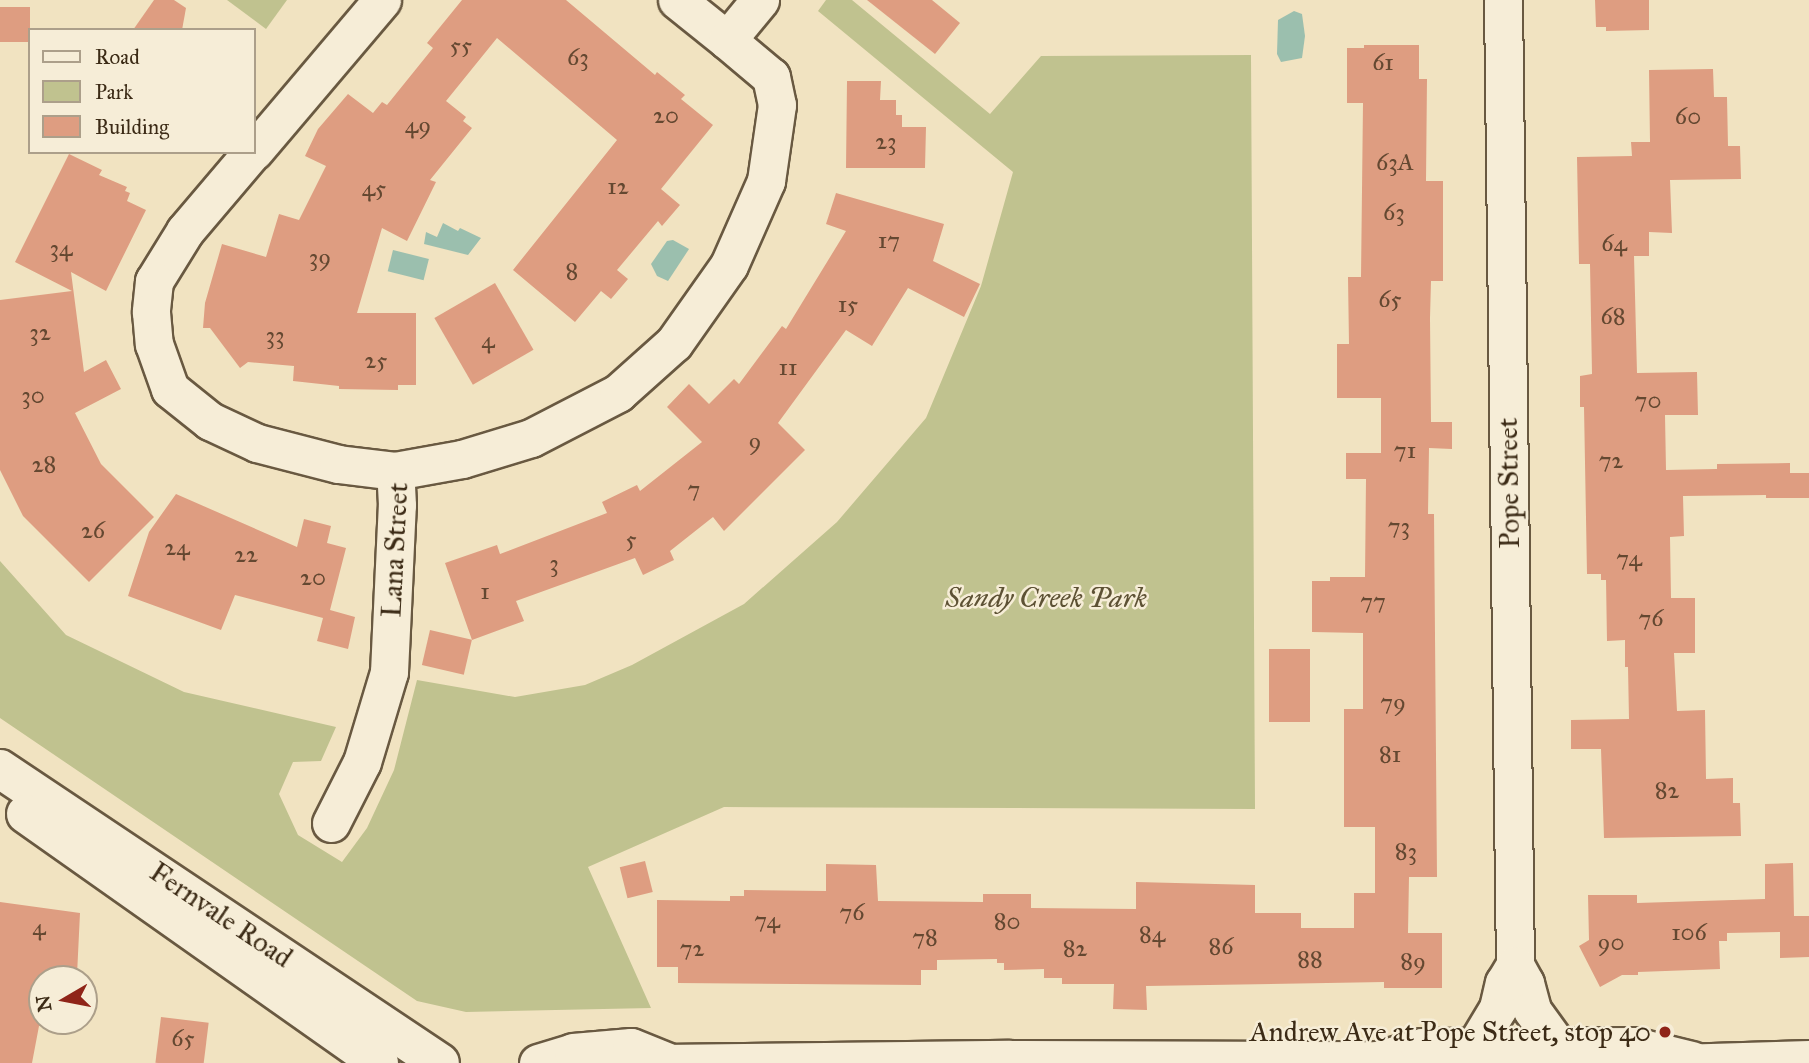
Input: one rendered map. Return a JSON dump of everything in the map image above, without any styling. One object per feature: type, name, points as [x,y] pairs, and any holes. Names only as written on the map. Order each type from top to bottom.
[{"type":"street","points":[[256,147],[382,0]]},
{"type":"street","name":"Lana Street","points":[[331,823],[362,762],[389,672],[397,505],[395,471],[462,459],[531,438],[618,393],[674,344],[729,265],[766,181],[777,105],[771,77],[677,0]]},
{"type":"street","points":[[727,40],[760,0]]},
{"type":"street","name":"Pope Street","points":[[1503,0],[1515,965],[1525,983],[1532,1010],[1558,1046]]},
{"type":"street","points":[[250,154],[185,231],[154,281],[151,312],[154,344],[170,389],[210,421],[257,443],[338,464],[395,471]]},
{"type":"street","name":"Fernvale Road","points":[[0,769],[440,1063]]},
{"type":"street","name":"Fernvale Road","points":[[0,796],[377,1062]]},
{"type":"street","name":"Pope Street","points":[[1474,1048],[1499,1008],[1504,983],[1515,965]]},
{"type":"street","points":[[538,1063],[573,1052],[631,1047],[664,1062],[1382,1062],[1422,1047],[1634,1045],[1685,1062],[1809,1059]]},
{"type":"green space","points":[[227,0],[287,0],[266,29]]},
{"type":"green space","name":"Sandy Creek Park","points":[[826,0],[852,0],[990,114],[1041,56],[1251,55],[1255,809],[724,807],[588,867],[651,1008],[466,1012],[417,1001],[0,718],[0,561],[66,635],[184,692],[336,727],[321,761],[293,762],[279,794],[298,835],[342,862],[367,828],[394,770],[417,680],[515,697],[585,685],[632,665],[744,604],[837,522],[926,418],[981,286],[1013,172],[818,11]]},
{"type":"shaded area","points":[[1294,11],[1302,14],[1305,36],[1302,58],[1281,62],[1277,54],[1278,20]]},
{"type":"shaded area","points":[[443,223],[481,238],[468,255],[424,244],[426,232],[437,237]]},
{"type":"shaded area","points":[[673,240],[689,249],[668,281],[657,276],[651,264],[667,241]]},
{"type":"shaded area","points":[[393,250],[429,259],[424,280],[388,271]]},
{"type":"building","points":[[154,0],[174,0],[186,8],[182,28],[134,28]]},
{"type":"building","points":[[462,0],[566,0],[655,75],[657,72],[685,95],[681,99],[713,125],[661,189],[680,205],[662,226],[658,221],[617,270],[628,279],[611,299],[601,291],[575,322],[513,270],[617,140],[497,38],[446,101],[466,117],[463,121],[472,128],[430,180],[436,182],[407,241],[382,228],[357,313],[416,313],[416,385],[398,385],[398,390],[339,389],[339,386],[293,381],[294,366],[248,362],[240,368],[210,328],[203,328],[205,303],[222,244],[266,257],[279,214],[299,220],[326,166],[305,156],[318,129],[348,94],[373,113],[382,102],[387,105],[433,48],[427,43]]},
{"type":"building","points":[[867,0],[932,0],[960,23],[935,54]]},
{"type":"building","points":[[1595,0],[1649,0],[1649,30],[1606,31],[1606,27],[1596,27]]},
{"type":"building","points":[[0,7],[30,7],[28,42],[0,42]]},
{"type":"building","points":[[1364,45],[1419,45],[1419,79],[1427,79],[1426,181],[1443,181],[1443,281],[1431,281],[1431,422],[1452,422],[1452,449],[1429,448],[1428,514],[1434,514],[1437,877],[1409,877],[1408,933],[1442,933],[1442,988],[1384,988],[1384,982],[1146,986],[1147,1010],[1113,1009],[1114,984],[1062,984],[1062,978],[1044,978],[1044,969],[1004,970],[1004,963],[997,963],[997,959],[937,960],[937,970],[921,970],[921,985],[678,983],[678,967],[657,967],[657,900],[730,901],[730,896],[744,896],[744,890],[826,891],[826,864],[876,865],[878,901],[983,902],[983,894],[1031,894],[1031,908],[1136,909],[1136,882],[1255,885],[1255,913],[1301,913],[1301,928],[1354,928],[1354,893],[1375,893],[1375,827],[1344,827],[1344,709],[1363,709],[1363,633],[1312,632],[1312,581],[1330,581],[1330,577],[1365,577],[1366,479],[1346,479],[1346,453],[1381,453],[1381,398],[1337,398],[1337,344],[1349,344],[1348,277],[1361,277],[1363,103],[1347,103],[1347,48],[1364,48]]},
{"type":"building","points":[[1713,69],[1714,97],[1727,97],[1728,146],[1740,146],[1741,179],[1670,180],[1672,233],[1649,232],[1649,256],[1634,256],[1637,373],[1697,372],[1698,415],[1665,415],[1666,470],[1717,469],[1717,464],[1790,463],[1790,473],[1809,473],[1809,498],[1766,498],[1766,495],[1683,496],[1684,536],[1670,537],[1671,598],[1695,598],[1695,653],[1674,653],[1677,711],[1705,710],[1706,779],[1733,778],[1733,803],[1740,803],[1741,836],[1604,838],[1601,749],[1571,749],[1571,720],[1629,719],[1628,667],[1625,667],[1625,640],[1607,641],[1606,580],[1601,580],[1601,574],[1587,574],[1584,407],[1580,407],[1580,376],[1592,374],[1590,264],[1579,264],[1577,157],[1632,156],[1631,142],[1650,142],[1649,70]]},
{"type":"building","points":[[847,81],[881,81],[880,100],[896,100],[896,115],[902,115],[902,127],[926,127],[925,168],[846,168]]},
{"type":"building","points":[[69,154],[102,170],[99,175],[127,187],[125,191],[130,193],[127,201],[146,210],[106,291],[71,272],[84,372],[106,360],[121,389],[75,413],[101,464],[154,517],[89,582],[23,516],[0,470],[0,300],[72,291],[15,262]]},
{"type":"building","points":[[836,193],[944,224],[933,261],[980,284],[964,317],[908,288],[872,346],[846,330],[778,423],[805,450],[724,531],[713,517],[670,551],[674,560],[643,575],[635,558],[516,601],[524,621],[472,640],[445,563],[497,545],[500,554],[607,513],[602,502],[637,485],[640,491],[702,442],[667,407],[689,384],[709,404],[734,379],[739,384],[782,326],[786,329],[846,231],[826,224]]},
{"type":"building","points":[[495,283],[534,350],[473,385],[434,318]]},
{"type":"building","points":[[176,494],[297,547],[304,519],[331,526],[327,543],[346,548],[330,610],[355,617],[348,649],[317,641],[323,618],[235,595],[221,630],[128,596],[149,532]]},
{"type":"building","points":[[430,630],[472,640],[464,675],[422,665]]},
{"type":"building","points":[[1269,649],[1310,649],[1310,722],[1269,722]]},
{"type":"building","points":[[645,861],[653,892],[628,898],[620,867]]},
{"type":"building","points":[[1793,863],[1794,916],[1809,916],[1809,957],[1780,958],[1780,932],[1727,933],[1727,941],[1719,941],[1720,969],[1638,972],[1638,975],[1622,975],[1600,987],[1579,946],[1589,940],[1588,895],[1637,895],[1637,903],[1765,899],[1765,864]]},
{"type":"building","points":[[0,902],[80,913],[77,965],[28,965],[28,1035],[37,1035],[32,1063],[0,1063]]},
{"type":"building","points":[[161,1017],[209,1023],[204,1063],[155,1063]]},
{"type":"place","name":"Andrew Ave at Pope Street, stop 40","points":[[1665,1032]]}]
